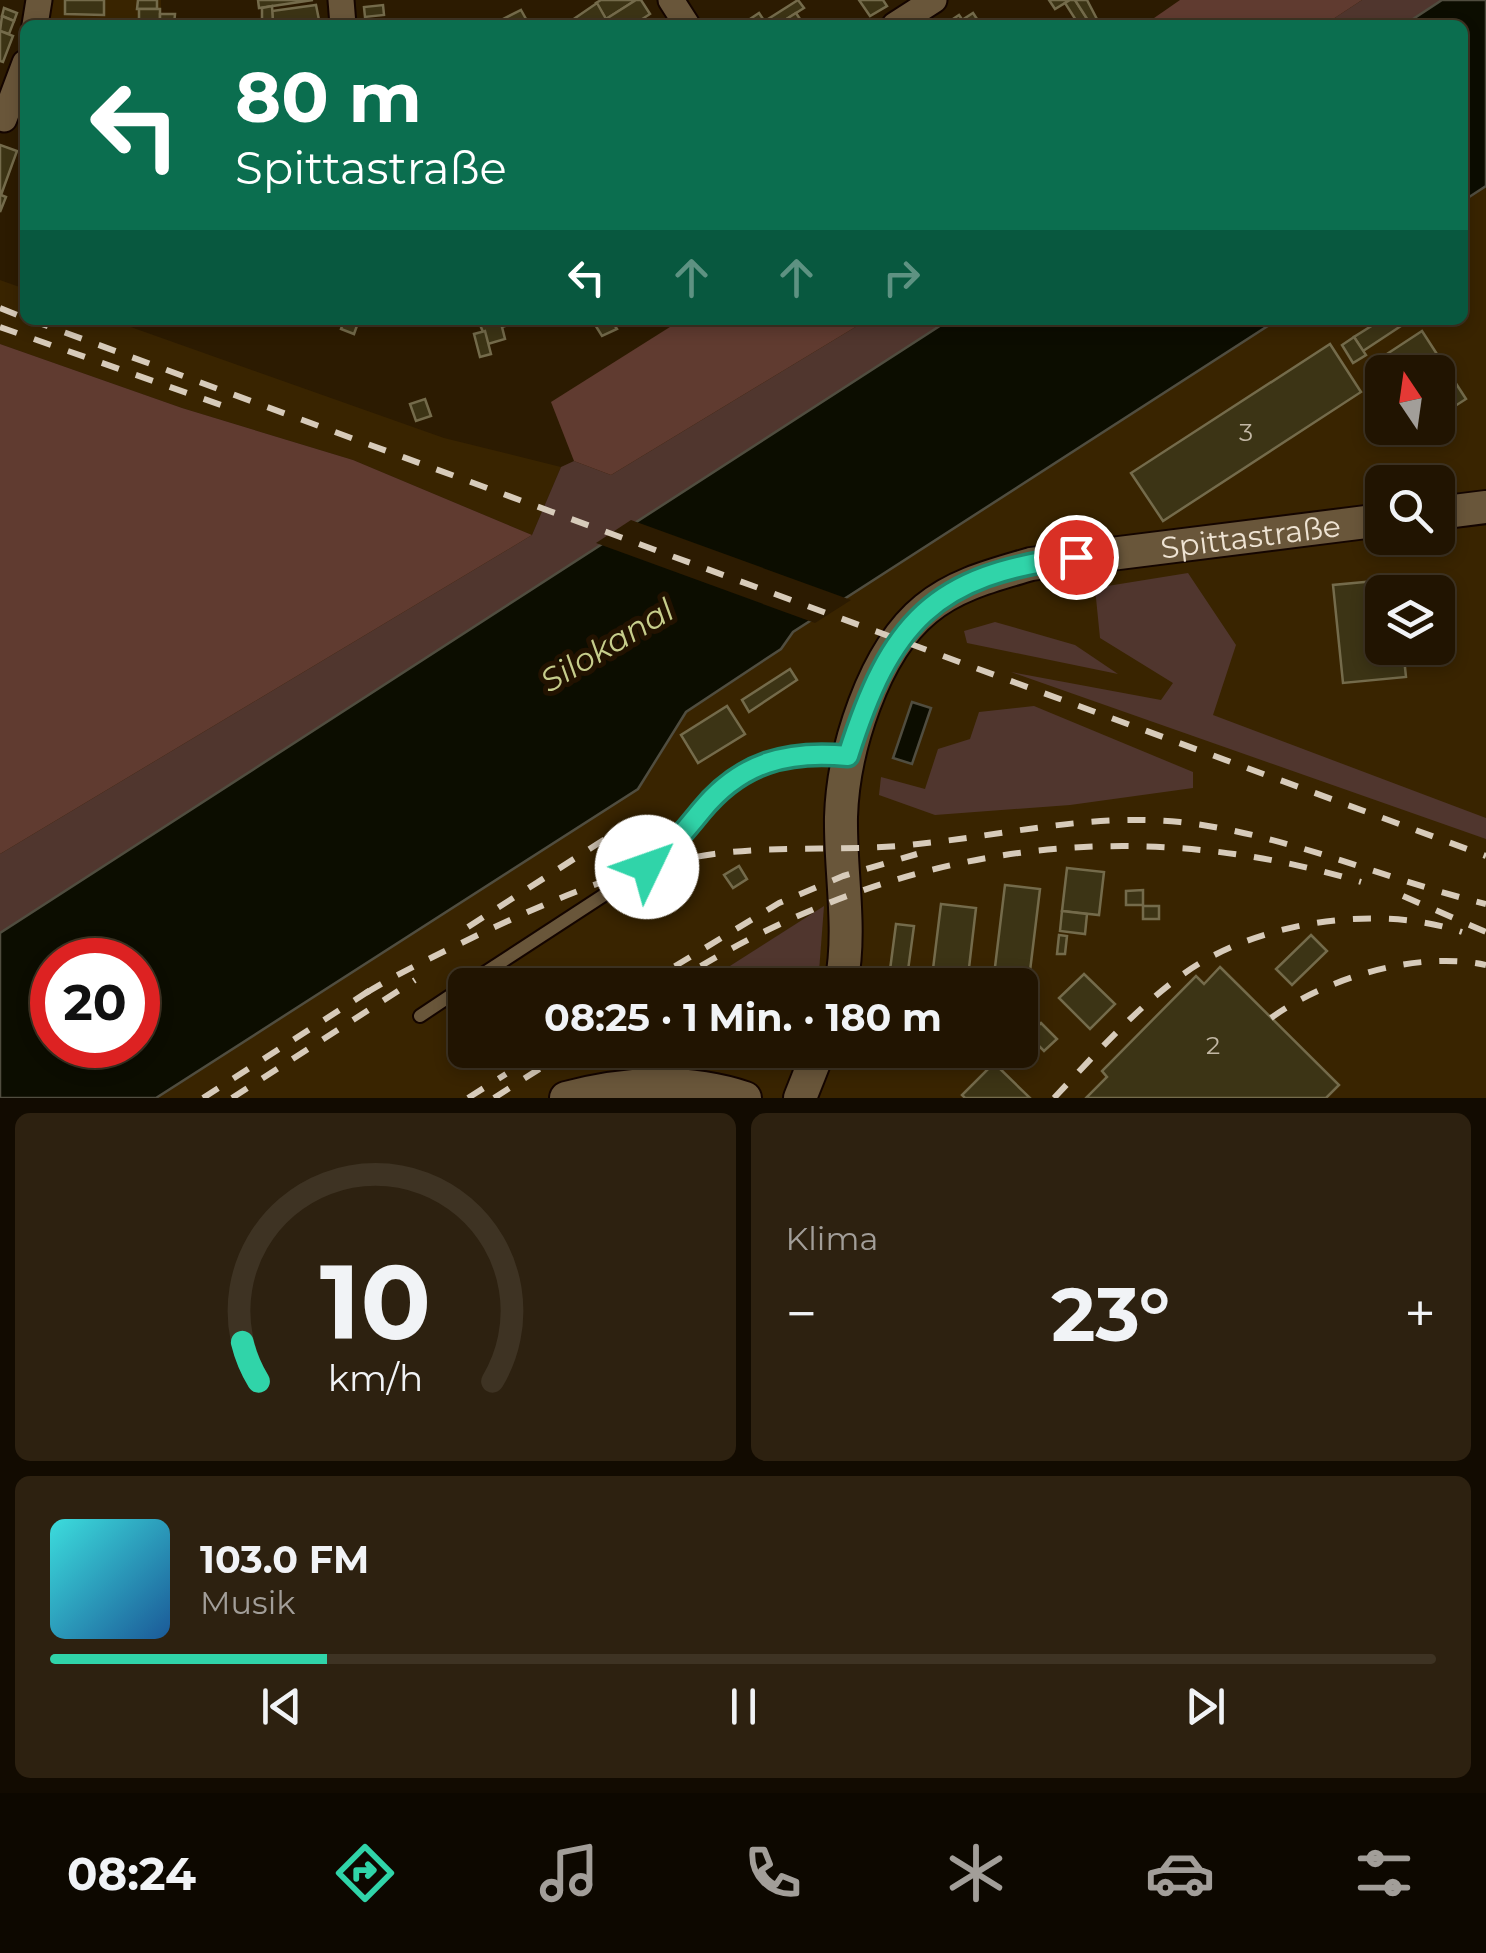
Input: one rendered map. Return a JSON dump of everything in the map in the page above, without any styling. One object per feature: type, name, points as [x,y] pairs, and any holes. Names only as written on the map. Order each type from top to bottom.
[{"type":"street","points":[[903,20],[934,0]]},
{"type":"street","points":[[10,121],[20,82]]},
{"type":"street","points":[[1455,511],[1486,507]]},
{"type":"street","name":"Spittastraße","points":[[843,968],[846,929],[842,816],[848,756],[862,714],[896,646],[925,610],[977,580],[1030,564],[1287,523],[1365,521]]},
{"type":"street","points":[[800,1098],[812,1068]]},
{"type":"street","points":[[566,1098],[652,1085],[702,1088],[745,1098]]},
{"type":"lane","points":[[493,968],[647,867],[679,840],[713,798],[751,770],[789,754],[848,756]]},
{"type":"lane","points":[[420,1016],[448,998]]},
{"type":"shaded area","points":[[45,0],[161,0],[161,20],[47,20]]},
{"type":"shaded area","points":[[1180,0],[1362,0],[1332,20],[1151,20]]},
{"type":"shaded area","points":[[1362,0],[1442,0],[1412,20],[1332,20]]},
{"type":"shaded area","points":[[1486,186],[1486,1098],[156,1098],[637,789],[686,712],[781,649],[793,632],[1269,325],[1468,325],[1468,198]]},
{"type":"shaded area","points":[[0,280],[20,287],[20,325],[125,325],[444,438],[561,467],[532,535],[353,460],[182,408],[0,344]]},
{"type":"shaded area","points":[[673,325],[859,325],[611,475],[574,461],[551,402]]},
{"type":"shaded area","points":[[859,325],[941,325],[0,933],[0,854],[532,535],[561,467],[574,461],[611,475]]},
{"type":"shaded area","points":[[0,344],[182,408],[353,460],[532,535],[0,854]]},
{"type":"shaded area","points":[[1188,573],[1236,645],[1213,715],[1486,818],[1486,839],[1011,672],[1161,700],[1173,683],[1100,638],[1095,588]]},
{"type":"shaded area","points":[[995,622],[1075,645],[1118,674],[967,643],[964,631]]},
{"type":"shaded area","points":[[1034,706],[1193,772],[1193,788],[1070,805],[935,815],[879,795],[881,777],[925,789],[938,749],[970,739],[979,712]]},
{"type":"shaded area","points":[[824,906],[819,968],[727,968]]},
{"type":"water","points":[[1442,0],[1486,0],[1486,186],[1468,198],[1468,20],[1412,20]]},
{"type":"water","name":"Silokanal","points":[[941,325],[1269,325],[793,632],[781,649],[686,712],[638,789],[156,1098],[0,1098],[0,933]]},
{"type":"water","points":[[912,702],[931,708],[912,764],[893,758]]},
{"type":"pier","points":[[631,520],[851,600],[815,623],[596,543]]},
{"type":"building","points":[[65,0],[104,0],[104,15],[65,14]]},
{"type":"building","points":[[138,0],[157,0],[157,9],[137,9]]},
{"type":"building","points":[[258,0],[313,0],[259,8]]},
{"type":"building","points":[[636,0],[606,19],[596,3]]},
{"type":"building","points":[[636,0],[641,0],[650,14],[641,20],[606,19]]},
{"type":"building","points":[[798,0],[804,8],[785,20],[767,20]]},
{"type":"building","points":[[859,0],[883,0],[887,6],[870,16]]},
{"type":"building","points":[[1049,0],[1070,0],[1055,9]]},
{"type":"building","points":[[1075,0],[1088,20],[1076,20],[1065,3]]},
{"type":"building","points":[[1075,0],[1087,0],[1097,20],[1088,20]]},
{"type":"building","points":[[597,3],[606,19],[604,20],[572,20]]},
{"type":"building","points":[[316,5],[319,20],[273,20],[272,11]]},
{"type":"building","points":[[383,5],[384,15],[365,17],[364,7]]},
{"type":"building","points":[[272,6],[273,20],[262,20],[262,8]]},
{"type":"building","points":[[4,8],[17,13],[14,21],[2,16]]},
{"type":"building","points":[[139,9],[160,9],[160,20],[139,20]]},
{"type":"building","points":[[521,10],[526,19],[504,20]]},
{"type":"building","points":[[160,14],[175,14],[174,20],[160,20]]},
{"type":"building","points":[[2,16],[14,21],[9,34],[0,31]]},
{"type":"building","points":[[0,31],[13,36],[3,62],[0,61]]},
{"type":"building","points":[[0,145],[17,151],[1,195],[6,197],[0,212]]},
{"type":"building","points":[[342,325],[357,325],[354,334],[341,329]]},
{"type":"building","points":[[480,325],[508,325],[502,327],[505,339],[488,344]]},
{"type":"building","points":[[595,325],[614,325],[617,329],[602,336]]},
{"type":"building","points":[[1373,325],[1402,325],[1363,351],[1354,337]]},
{"type":"building","points":[[485,331],[491,354],[480,357],[474,334]]},
{"type":"building","points":[[1422,331],[1438,355],[1385,355]]},
{"type":"building","points":[[1354,337],[1366,355],[1353,363],[1342,345]]},
{"type":"building","points":[[1330,344],[1361,392],[1163,521],[1131,473]]},
{"type":"building","points":[[1455,382],[1466,399],[1455,406]]},
{"type":"building","points":[[425,399],[431,416],[416,421],[410,404]]},
{"type":"building","points":[[1365,582],[1365,665],[1405,665],[1406,677],[1343,683],[1333,585]]},
{"type":"building","points":[[790,669],[797,680],[749,712],[742,700]]},
{"type":"building","points":[[727,706],[745,734],[698,763],[681,735]]},
{"type":"building","points":[[739,866],[747,879],[733,888],[724,875]]},
{"type":"building","points":[[1067,868],[1104,872],[1099,915],[1062,911]]},
{"type":"building","points":[[1005,885],[1040,889],[1030,968],[995,967]]},
{"type":"building","points":[[1143,890],[1143,905],[1126,905],[1126,891]]},
{"type":"building","points":[[941,904],[976,908],[969,968],[933,968]]},
{"type":"building","points":[[1143,906],[1159,906],[1159,919],[1143,919]]},
{"type":"building","points":[[1062,911],[1087,914],[1085,934],[1060,931]]},
{"type":"building","points":[[896,924],[914,926],[908,968],[890,968]]},
{"type":"building","points":[[1059,935],[1067,936],[1065,954],[1057,954]]},
{"type":"building","points":[[1311,935],[1327,951],[1292,985],[1276,969]]},
{"type":"building","points":[[1220,967],[1339,1085],[1326,1098],[1086,1098],[1107,1077],[1102,1071],[1196,976],[1204,984]]},
{"type":"building","points":[[1084,974],[1115,1004],[1090,1029],[1059,998]]},
{"type":"building","points":[[1041,1023],[1057,1039],[1044,1051],[1038,1045]]},
{"type":"building","points":[[989,1068],[999,1068],[1030,1098],[965,1098],[962,1095]]},
{"type":"railway","points":[[0,308],[20,316]]},
{"type":"railway","points":[[45,325],[1486,856]]},
{"type":"railway","points":[[0,327],[221,405]]},
{"type":"railway","points":[[468,927],[647,812]]},
{"type":"railway","points":[[366,993],[537,908],[594,885],[683,859],[740,851],[892,846],[1114,820],[1180,822],[1258,836],[1486,904]]},
{"type":"railway","points":[[700,968],[833,901],[918,873],[1004,855],[1091,847],[1180,848],[1270,860],[1361,882]]},
{"type":"railway","points":[[672,968],[779,903],[843,876],[917,854]]},
{"type":"railway","points":[[1403,896],[1486,932]]},
{"type":"railway","points":[[1054,1098],[1164,989],[1211,957],[1244,942],[1280,930],[1355,919],[1429,923],[1462,932]]},
{"type":"railway","points":[[1271,1018],[1318,991],[1374,971],[1431,961],[1486,965]]},
{"type":"railway","points":[[232,1098],[415,980]]},
{"type":"railway","points":[[203,1098],[375,987]]},
{"type":"railway","points":[[494,1098],[541,1068]]},
{"type":"railway","points":[[468,1098],[506,1074]]},
{"type":"route","points":[[647,867],[679,840],[713,798],[751,770],[789,754],[848,756],[887,660],[904,632],[925,610],[977,580],[1030,564],[1076,557]]}]
